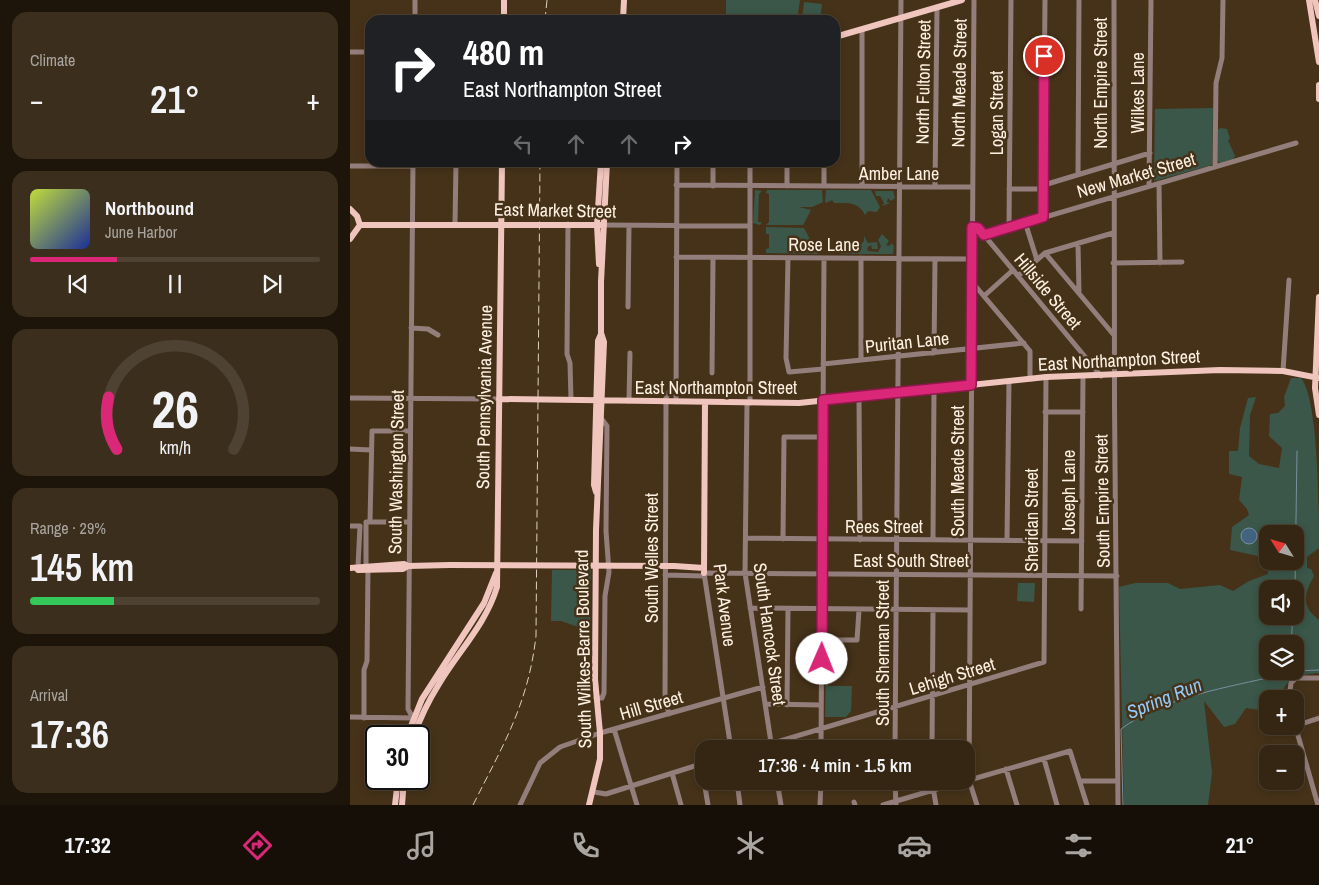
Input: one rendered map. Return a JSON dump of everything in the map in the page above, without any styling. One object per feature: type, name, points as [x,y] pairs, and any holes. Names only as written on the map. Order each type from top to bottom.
[{"type":"main road","points":[[504,0],[504,15]]},
{"type":"main road","points":[[623,15],[624,0]]},
{"type":"main road","points":[[840,37],[962,0]]},
{"type":"main road","points":[[1309,0],[1319,62]]},
{"type":"main road","points":[[1315,0],[1319,16]]},
{"type":"main road","points":[[1319,85],[1319,99]]},
{"type":"main road","name":"South Pennsylvania Avenue","points":[[413,725],[430,685],[484,603],[496,572],[502,167]]},
{"type":"main road","points":[[600,225],[601,167]]},
{"type":"main road","points":[[600,225],[606,167]]},
{"type":"main road","points":[[350,209],[357,216],[360,224],[350,239]]},
{"type":"main road","name":"East Market Street","points":[[360,224],[501,223],[600,225]]},
{"type":"main road","name":"South Wilkes-Barre Boulevard","points":[[596,492],[599,486],[603,449],[599,400],[598,341],[601,333],[600,225]]},
{"type":"main road","points":[[1319,297],[1317,378],[1315,388],[1319,415]]},
{"type":"main road","name":"East Northampton Street","points":[[499,399],[705,403],[823,400],[1030,378],[1220,370],[1283,371],[1317,378]]},
{"type":"main road","name":"South Wilkes-Barre Boulevard","points":[[589,805],[594,792],[600,759],[600,733],[596,698],[596,492],[594,486],[593,454],[599,400]]},
{"type":"main road","name":"Park Avenue","points":[[704,572],[705,403]]},
{"type":"main road","points":[[350,568],[404,564],[408,566],[674,566],[704,572]]},
{"type":"main road","name":"South Pennsylvania Avenue","points":[[416,725],[417,718]]},
{"type":"main road","points":[[395,805],[397,790]]},
{"type":"main road","points":[[402,805],[403,790]]},
{"type":"street","points":[[415,0],[415,15]]},
{"type":"street","name":"South Sherman Street","points":[[895,740],[901,0]]},
{"type":"street","name":"North Meade Street","points":[[972,227],[974,0]]},
{"type":"street","name":"Logan Street","points":[[1009,227],[1011,0]]},
{"type":"street","points":[[1043,217],[1045,0]]},
{"type":"street","points":[[1078,175],[1079,0]]},
{"type":"street","name":"North Empire Street","points":[[1113,197],[1114,0]]},
{"type":"street","name":"Wilkes Lane","points":[[1149,186],[1151,0]]},
{"type":"street","points":[[1215,166],[1216,83],[1222,58],[1223,0]]},
{"type":"street","name":"North Fulton Street","points":[[936,187],[937,7]]},
{"type":"street","points":[[862,30],[862,186]]},
{"type":"street","points":[[350,52],[365,52]]},
{"type":"street","name":"New Market Street","points":[[984,235],[1296,143]]},
{"type":"street","points":[[1010,189],[1044,187],[1150,154]]},
{"type":"street","points":[[350,166],[365,166]]},
{"type":"street","name":"South Washington Street","points":[[413,167],[408,522],[408,710],[417,718]]},
{"type":"street","points":[[455,224],[456,167]]},
{"type":"street","points":[[676,402],[674,381],[677,167]]},
{"type":"street","points":[[713,167],[713,186]]},
{"type":"street","name":"South Hancock Street","points":[[750,167],[745,573],[771,740]]},
{"type":"street","points":[[787,167],[787,186]]},
{"type":"street","points":[[824,167],[824,186]]},
{"type":"street","points":[[1159,183],[1160,262]]},
{"type":"street","name":"Amber Lane","points":[[676,185],[972,187]]},
{"type":"street","name":"South Empire Street","points":[[1113,197],[1118,805]]},
{"type":"street","points":[[1026,222],[1037,260]]},
{"type":"street","points":[[568,224],[567,354],[570,363],[571,400]]},
{"type":"street","name":"East Market Street","points":[[600,225],[750,226]]},
{"type":"street","points":[[628,307],[629,226]]},
{"type":"street","name":"Hillside Street","points":[[972,227],[978,228],[1101,376]]},
{"type":"street","name":"South Meade Street","points":[[968,740],[970,685],[972,227]]},
{"type":"street","points":[[1018,276],[1045,253],[1113,233]]},
{"type":"street","points":[[1078,243],[1079,294]]},
{"type":"street","points":[[1045,253],[1113,334]]},
{"type":"street","name":"Rose Lane","points":[[676,257],[971,259]]},
{"type":"street","points":[[712,373],[713,258]]},
{"type":"street","name":"Puritan Lane","points":[[788,258],[786,358],[789,372],[861,360],[1024,343]]},
{"type":"street","points":[[821,740],[824,258]]},
{"type":"street","points":[[861,360],[862,258]]},
{"type":"street","points":[[934,353],[935,258]]},
{"type":"street","points":[[1113,263],[1182,262]]},
{"type":"street","points":[[984,296],[1014,270]]},
{"type":"street","points":[[1283,371],[1289,280]]},
{"type":"street","points":[[972,281],[1030,351],[1030,378]]},
{"type":"street","points":[[411,328],[428,329],[438,335]]},
{"type":"street","points":[[629,401],[630,353]]},
{"type":"street","name":"Joseph Lane","points":[[1081,609],[1083,376]]},
{"type":"street","name":"Sheridan Street","points":[[1044,662],[1046,377]]},
{"type":"street","points":[[665,402],[674,381]]},
{"type":"street","points":[[1007,540],[1008,381]]},
{"type":"street","points":[[933,539],[934,389]]},
{"type":"street","points":[[859,397],[860,540]]},
{"type":"street","name":"East Northampton Street","points":[[350,398],[499,399]]},
{"type":"street","name":"South Welles Street","points":[[665,402],[665,700],[669,714]]},
{"type":"street","points":[[1045,412],[1083,412]]},
{"type":"street","points":[[370,522],[372,431],[410,431]]},
{"type":"street","points":[[784,539],[784,437],[822,437]]},
{"type":"street","points":[[350,449],[371,450]]},
{"type":"street","points":[[596,698],[602,698],[604,693],[605,596],[609,572],[603,449]]},
{"type":"street","points":[[364,718],[364,670],[368,660],[365,567],[366,522],[408,522]]},
{"type":"street","points":[[350,526],[360,526],[365,567]]},
{"type":"street","points":[[596,530],[606,531]]},
{"type":"street","name":"Rees Street","points":[[746,538],[1082,541]]},
{"type":"street","name":"East South Street","points":[[665,575],[704,572],[1117,576]]},
{"type":"street","name":"Park Avenue","points":[[704,572],[730,740]]},
{"type":"street","points":[[750,608],[970,610]]},
{"type":"street","points":[[787,705],[788,609]]},
{"type":"street","points":[[822,640],[857,640],[859,610]]},
{"type":"street","points":[[932,740],[933,610]]},
{"type":"street","name":"Lehigh Street","points":[[789,740],[1044,662]]},
{"type":"street","points":[[1289,690],[1296,678],[1319,678]]},
{"type":"street","name":"Hill Street","points":[[520,805],[534,771],[545,757],[560,747],[600,733],[763,687]]},
{"type":"street","points":[[766,704],[821,705]]},
{"type":"street","points":[[350,717],[417,718]]},
{"type":"street","points":[[1304,722],[1319,718]]},
{"type":"street","points":[[614,729],[637,805]]},
{"type":"street","points":[[1298,735],[1318,805]]},
{"type":"street","points":[[975,778],[1070,751],[1086,805]]},
{"type":"street","points":[[1044,759],[1057,805]]},
{"type":"street","points":[[594,792],[606,794],[695,766]]},
{"type":"street","points":[[1006,769],[1017,805]]},
{"type":"street","points":[[672,773],[681,805]]},
{"type":"street","points":[[1080,781],[1117,781]]},
{"type":"street","points":[[706,790],[708,805]]},
{"type":"street","points":[[738,790],[740,805]]},
{"type":"street","points":[[778,790],[781,805]]},
{"type":"street","points":[[820,805],[821,790]]},
{"type":"street","points":[[895,790],[895,803]]},
{"type":"street","points":[[883,805],[895,803],[932,790],[936,805]]},
{"type":"street","name":"South Meade Street","points":[[970,790],[976,805]]},
{"type":"green space","points":[[726,0],[800,0],[798,15],[726,15]]},
{"type":"green space","points":[[804,2],[822,4],[821,15],[803,15]]},
{"type":"green space","points":[[1213,108],[1212,165],[1154,181],[1155,109]]},
{"type":"green space","points":[[1220,128],[1227,129],[1230,139],[1228,140],[1235,156],[1233,159],[1220,163],[1217,160],[1218,130]]},
{"type":"green space","points":[[755,190],[762,191],[759,194],[758,222],[762,222],[760,225],[753,223]]},
{"type":"green space","points":[[767,190],[822,190],[823,202],[812,207],[799,207],[811,210],[803,225],[766,225],[769,222],[769,194],[766,193]]},
{"type":"green space","points":[[826,190],[871,190],[880,207],[877,212],[868,211],[865,215],[856,205],[834,203],[832,200],[826,203]]},
{"type":"green space","points":[[875,191],[893,191],[895,198],[891,201],[888,198],[887,202],[890,203],[882,206],[884,203],[880,196],[876,196]]},
{"type":"green space","points":[[766,227],[804,228],[818,254],[766,253],[766,249],[769,248],[769,234],[766,234]]},
{"type":"green space","points":[[882,234],[889,241],[886,245],[890,246],[891,243],[894,246],[893,254],[841,254],[838,250],[856,249],[864,241],[864,236],[868,243],[877,242],[878,249],[872,249],[871,245],[867,248],[868,251],[878,252],[881,246],[878,240]]},
{"type":"green space","points":[[1291,378],[1301,378],[1307,390],[1311,409],[1317,458],[1319,548],[1307,557],[1307,568],[1311,569],[1314,576],[1306,594],[1306,600],[1309,610],[1319,620],[1319,673],[1304,675],[1304,635],[1259,635],[1259,680],[1291,680],[1284,690],[1259,690],[1259,710],[1246,708],[1235,724],[1224,727],[1204,701],[1212,773],[1208,805],[1124,805],[1119,587],[1135,583],[1168,583],[1180,589],[1220,585],[1233,591],[1249,581],[1268,574],[1268,570],[1304,570],[1304,525],[1259,525],[1259,556],[1230,550],[1232,527],[1249,515],[1247,509],[1239,500],[1242,477],[1229,474],[1229,451],[1238,451],[1240,428],[1248,398],[1256,397],[1250,415],[1249,456],[1259,464],[1279,468],[1282,448],[1269,436],[1270,414],[1278,413],[1285,406],[1284,397]]},
{"type":"green space","points":[[552,570],[591,570],[590,631],[561,621],[551,621]]},
{"type":"green space","points":[[1018,583],[1035,583],[1034,602],[1017,601]]},
{"type":"green space","points":[[826,660],[828,660],[828,686],[852,686],[851,711],[846,717],[825,717]]},
{"type":"water","points":[[1246,528],[1252,528],[1257,533],[1255,542],[1246,544],[1241,539],[1241,533]]},
{"type":"waterway","name":"Spring Run","points":[[1295,580],[1297,451]]},
{"type":"waterway","name":"Spring Run","points":[[1292,625],[1292,635]]},
{"type":"waterway","points":[[1304,671],[1319,670]]},
{"type":"waterway","name":"Spring Run","points":[[1123,805],[1121,729],[1154,710],[1191,696],[1259,680]]},
{"type":"railway","points":[[546,15],[547,0]]},
{"type":"railway","points":[[473,805],[513,724],[527,683],[536,636],[540,167]]},
{"type":"route","points":[[822,659],[823,400],[971,385],[972,227],[978,228],[984,235],[1043,217],[1044,56]]}]
